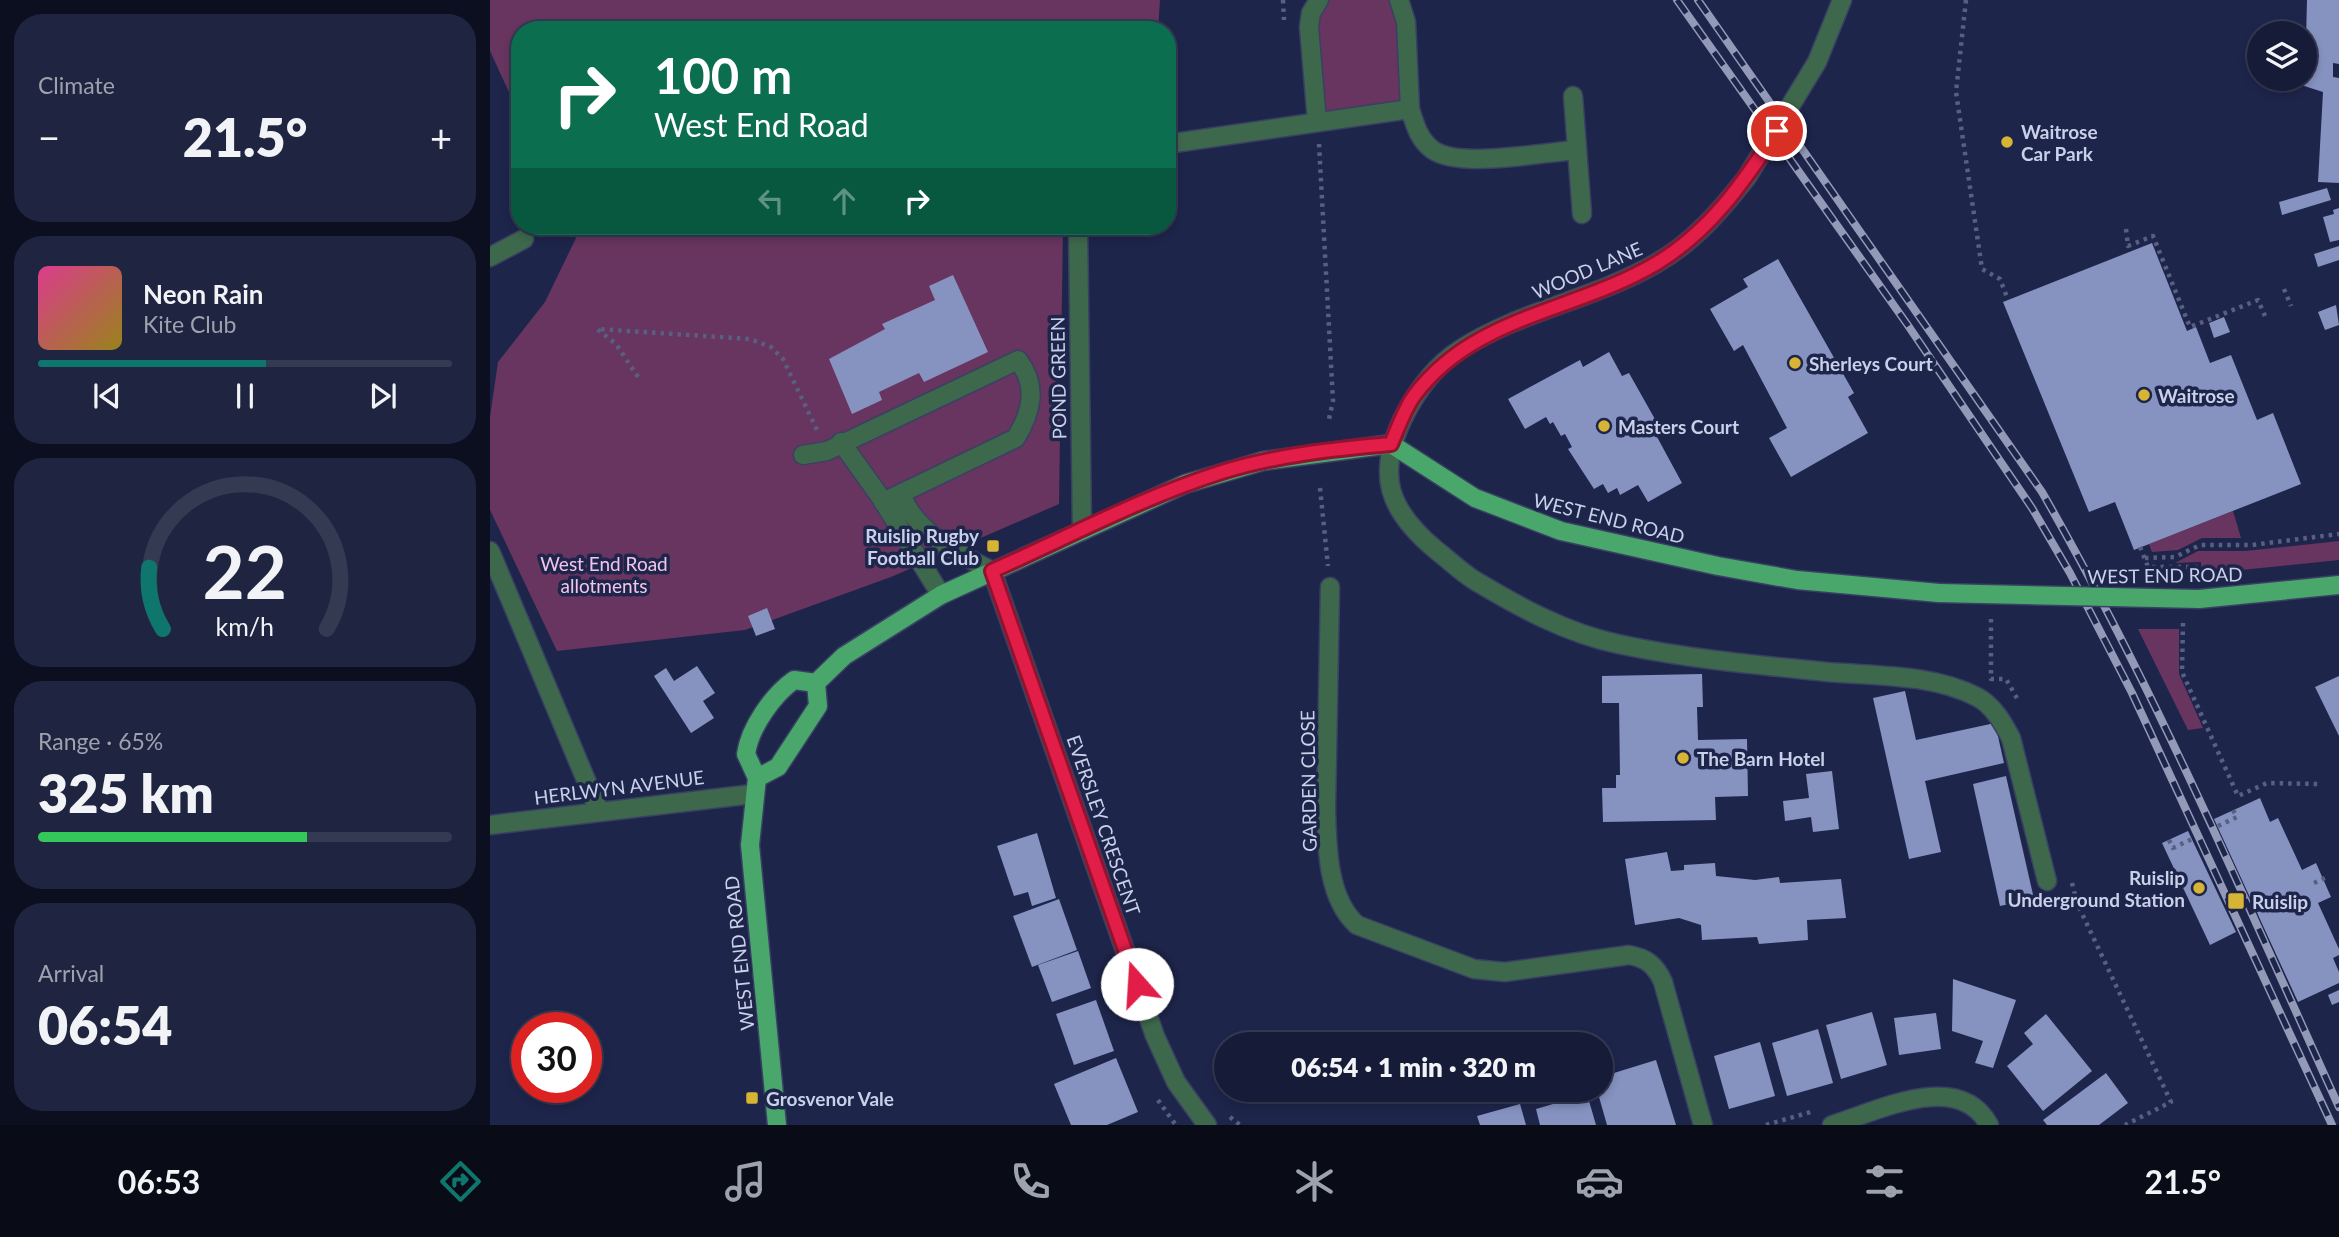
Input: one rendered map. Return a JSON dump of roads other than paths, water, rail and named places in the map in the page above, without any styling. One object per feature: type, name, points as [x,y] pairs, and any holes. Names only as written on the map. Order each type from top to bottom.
[{"type":"main road","name":"WEST END ROAD","points":[[777,1125],[750,845],[755,786],[747,747],[765,710],[794,680],[816,682],[844,656],[941,595],[1185,484],[1225,471],[1298,454],[1391,444],[1475,498],[1561,531],[1718,566],[1797,580],[1939,593],[2199,599],[2339,585]]},
{"type":"main road","points":[[755,786],[778,767],[818,706],[816,682]]},
{"type":"street","points":[[1317,121],[1308,27],[1311,13],[1319,0]]},
{"type":"street","points":[[1399,0],[1406,22],[1410,109],[1423,140],[1444,156],[1464,159],[1577,150]]},
{"type":"street","name":"WOOD LANE","points":[[1391,444],[1413,398],[1458,351],[1485,335],[1605,289],[1657,263],[1722,210],[1747,177],[1817,62],[1842,0]]},
{"type":"street","points":[[1573,96],[1582,214]]},
{"type":"street","points":[[1176,143],[1410,109]]},
{"type":"street","name":"POND GREEN","points":[[1078,235],[1082,531]]},
{"type":"street","points":[[490,257],[524,239]]},
{"type":"street","points":[[803,455],[834,446],[1018,360],[1030,376],[1032,394],[1028,419],[1016,438],[883,502]]},
{"type":"street","points":[[1391,444],[1388,481],[1393,498],[1410,525],[1468,576],[1528,612],[1614,643],[1701,660],[1905,679],[1955,687],[1981,698],[2001,719],[2011,738],[2047,881]]},
{"type":"street","points":[[834,446],[883,502],[941,595]]},
{"type":"street","points":[[901,494],[908,514],[959,555],[992,571]]},
{"type":"street","points":[[490,551],[599,811]]},
{"type":"street","name":"EVERSLEY CRESCENT","points":[[992,571],[1155,1036],[1176,1082],[1208,1125]]},
{"type":"street","name":"GARDEN CLOSE","points":[[1331,587],[1327,844],[1338,897],[1345,914],[1357,925],[1474,969],[1505,972],[1629,954],[1640,957],[1658,971],[1663,982],[1703,1125]]},
{"type":"street","name":"HERLWYN AVENUE","points":[[490,825],[755,786]]},
{"type":"street","points":[[1832,1125],[1928,1097],[1947,1095],[1962,1098],[1976,1106],[1989,1125]]},
{"type":"railway","points":[[1677,0],[1907,324],[2032,508],[2070,573],[2132,693],[2332,1125]]},
{"type":"railway","points":[[1698,0],[2042,492],[2161,719],[2234,873],[2339,1107]]},
{"type":"place","name":"Waitrose Car Park","points":[[2007,142]]},
{"type":"place","name":"Sherleys Court","points":[[1795,363]]},
{"type":"place","name":"Waitrose","points":[[2144,395]]},
{"type":"place","name":"Masters Court","points":[[1604,426]]},
{"type":"place","name":"Ruislip Rugby Football Club","points":[[993,546]]},
{"type":"place","name":"The Barn Hotel","points":[[1683,758]]},
{"type":"place","name":"Ruislip Underground Station","points":[[2199,888]]},
{"type":"place","name":"Ruislip","points":[[2236,901]]},
{"type":"place","name":"Grosvenor Vale","points":[[752,1098]]},
{"type":"park label","name":"West End Road allotments","points":[[604,574]]}]
